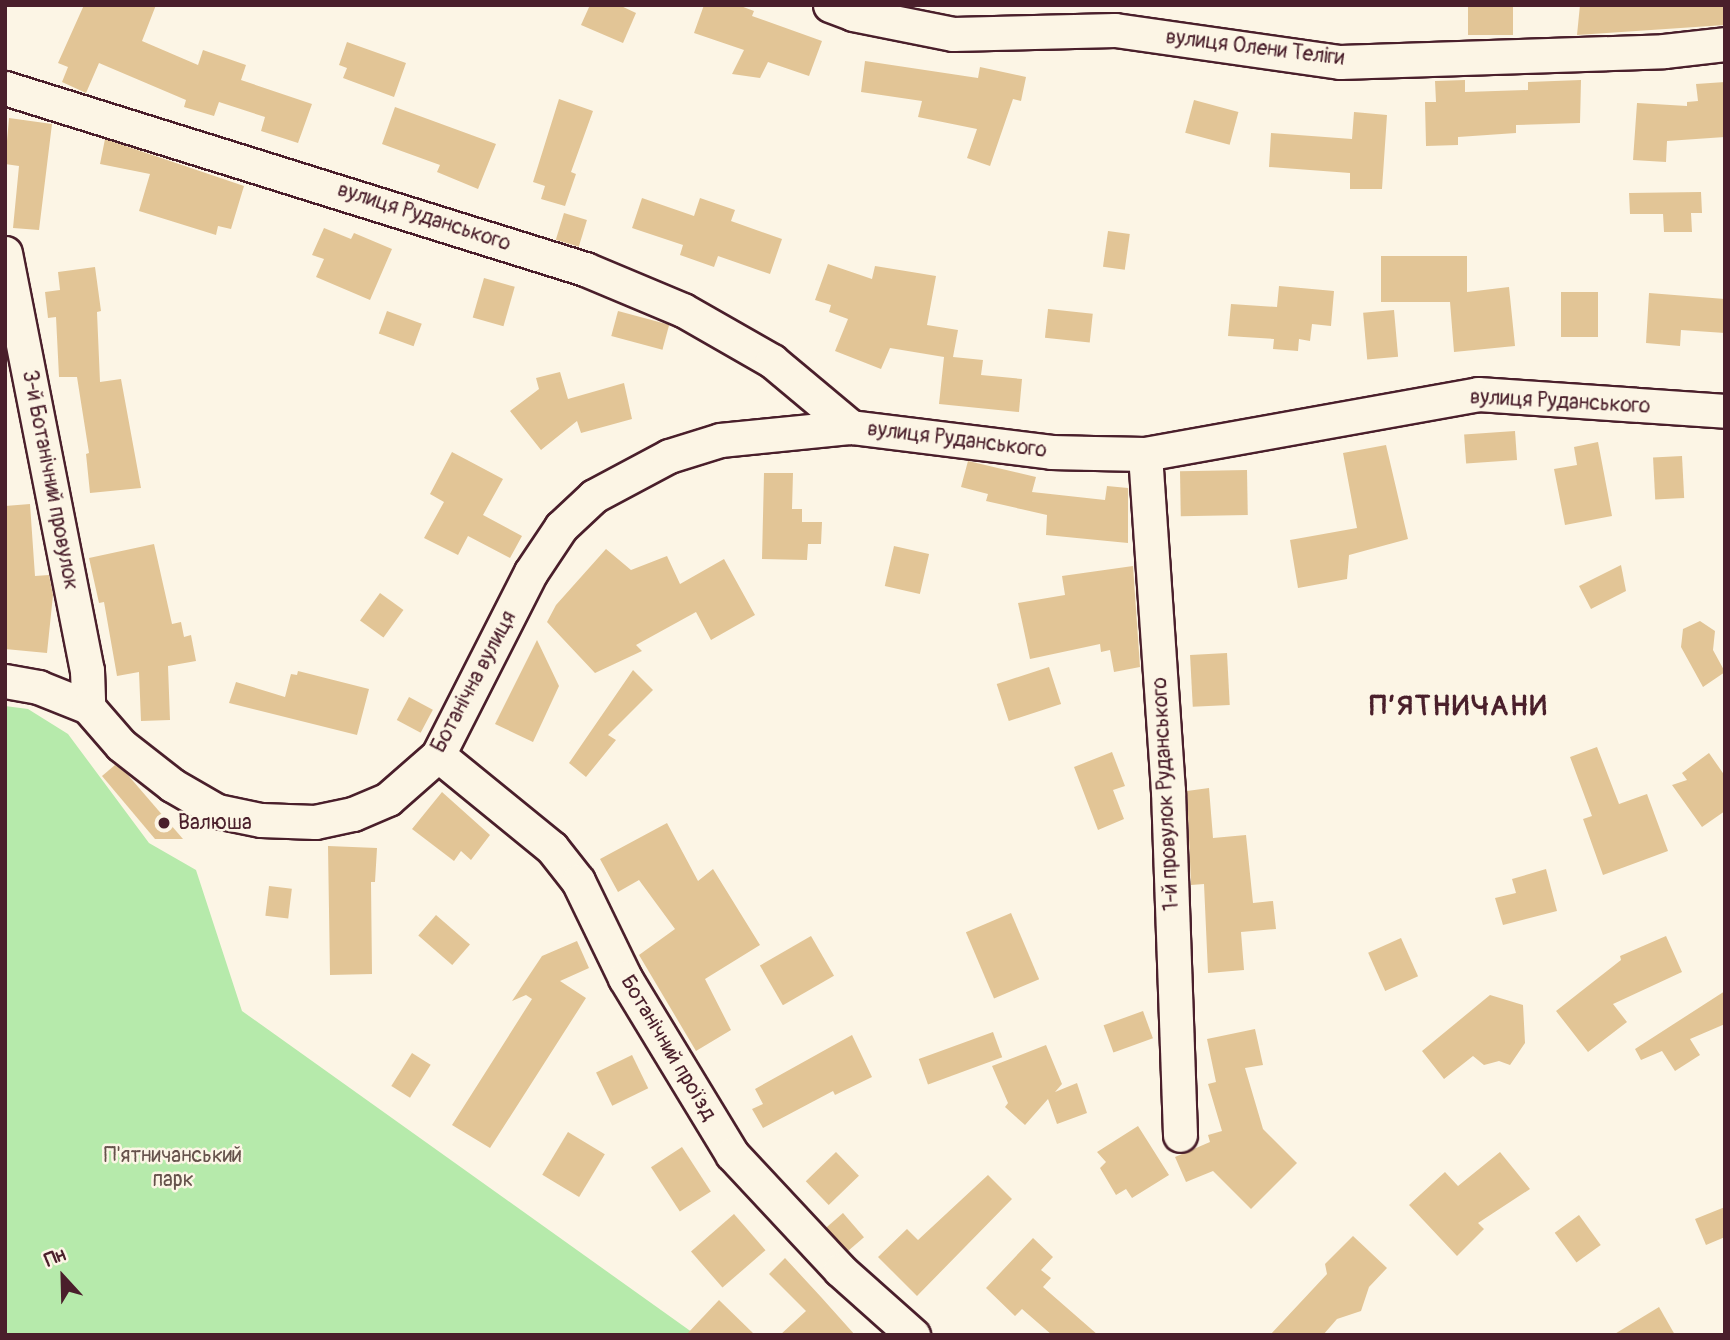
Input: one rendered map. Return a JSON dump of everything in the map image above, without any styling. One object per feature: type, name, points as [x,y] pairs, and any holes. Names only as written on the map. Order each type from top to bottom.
[{"type":"street","name":"вулиця Олени Теліги","points":[[830,5],[853,14],[953,34],[1115,30],[1340,62],[1664,51],[1725,44]]},
{"type":"street","name":"вулиця Руданського","points":[[5,88],[586,269],[683,310],[772,361],[851,427],[1051,452],[1145,454],[1478,394],[1725,411]]},
{"type":"street","name":"3-й Ботанічний провулок","points":[[5,253],[87,670],[88,707]]},
{"type":"street","name":"Ботанічна вулиця","points":[[5,681],[38,687],[88,707],[121,745],[172,785],[217,811],[261,820],[314,822],[353,814],[388,799],[438,755],[531,572],[562,527],[594,496],[669,456],[720,440],[851,427]]},
{"type":"street","name":"1-й провулок Руданського","points":[[1145,454],[1168,791],[1180,1135]]},
{"type":"street","name":"Ботанічний проїзд","points":[[438,755],[552,848],[578,881],[625,978],[732,1154],[840,1270],[913,1335]]},
{"type":"green space","name":"П'ятничанський парк","points":[[5,706],[28,709],[68,734],[149,843],[196,870],[242,1011],[696,1335],[5,1335]]},
{"type":"building","points":[[84,5],[156,5],[142,41],[198,65],[203,50],[246,65],[241,80],[312,104],[298,143],[261,131],[265,117],[219,102],[214,116],[184,107],[186,100],[99,63],[86,93],[62,82],[68,67],[58,63]]},
{"type":"building","points":[[590,5],[619,5],[636,13],[623,43],[581,25]]},
{"type":"building","points":[[704,5],[738,5],[754,11],[752,16],[822,41],[809,76],[768,62],[760,78],[732,74],[744,50],[694,33]]},
{"type":"building","points":[[1468,5],[1513,5],[1513,35],[1468,35]]},
{"type":"building","points":[[1580,5],[1725,5],[1725,25],[1577,35]]},
{"type":"building","points":[[347,42],[406,63],[394,97],[343,78],[347,68],[339,65]]},
{"type":"building","points":[[865,61],[978,78],[980,67],[1026,77],[1021,101],[1013,99],[990,166],[967,158],[977,129],[918,117],[922,101],[861,92]]},
{"type":"building","points":[[1465,80],[1465,92],[1528,90],[1528,82],[1581,80],[1580,123],[1516,125],[1516,133],[1458,137],[1458,145],[1426,146],[1425,102],[1436,102],[1435,81]]},
{"type":"building","points":[[1725,82],[1725,137],[1667,141],[1666,162],[1633,160],[1637,103],[1687,106],[1687,102],[1698,101],[1696,84]]},
{"type":"building","points":[[559,99],[593,111],[571,172],[576,174],[565,206],[541,199],[545,186],[533,182]]},
{"type":"building","points":[[1194,100],[1238,112],[1230,145],[1185,133]]},
{"type":"building","points":[[395,107],[496,144],[478,189],[437,172],[440,165],[382,144]]},
{"type":"building","points":[[1354,112],[1387,115],[1382,189],[1350,189],[1350,173],[1269,167],[1271,133],[1352,139]]},
{"type":"building","points":[[9,118],[52,124],[39,230],[13,228],[19,166],[5,164]]},
{"type":"building","points":[[105,139],[244,186],[231,229],[218,226],[216,235],[139,211],[150,174],[100,164]]},
{"type":"building","points":[[1701,192],[1702,213],[1691,213],[1692,232],[1664,232],[1663,214],[1630,214],[1629,193]]},
{"type":"building","points":[[642,198],[694,216],[700,198],[735,210],[731,221],[782,239],[770,274],[718,256],[714,267],[680,255],[683,245],[632,228]]},
{"type":"building","points":[[564,213],[587,220],[579,247],[556,240]]},
{"type":"building","points":[[324,228],[351,239],[354,233],[392,249],[370,300],[316,277],[324,259],[312,255]]},
{"type":"building","points":[[1108,231],[1130,234],[1125,270],[1103,267]]},
{"type":"building","points":[[1381,256],[1467,256],[1467,292],[1509,287],[1515,346],[1454,352],[1450,302],[1381,302]]},
{"type":"building","points":[[828,264],[872,279],[875,266],[936,276],[927,325],[958,330],[953,357],[983,360],[981,375],[1022,379],[1019,412],[939,404],[944,357],[890,348],[881,369],[835,351],[848,319],[829,312],[831,305],[815,300]]},
{"type":"building","points":[[95,267],[101,311],[97,312],[100,382],[121,379],[141,488],[90,493],[86,454],[89,453],[77,377],[59,377],[56,317],[48,318],[45,292],[60,290],[58,272]]},
{"type":"building","points":[[484,278],[515,287],[503,326],[473,317]]},
{"type":"building","points":[[1279,286],[1334,291],[1331,326],[1312,324],[1310,341],[1299,339],[1298,351],[1273,349],[1274,339],[1228,336],[1231,304],[1277,307]]},
{"type":"building","points":[[1561,292],[1598,292],[1598,337],[1561,337]]},
{"type":"building","points":[[1649,293],[1725,299],[1725,333],[1681,330],[1680,346],[1646,343]]},
{"type":"building","points":[[1048,309],[1093,314],[1090,343],[1045,338]]},
{"type":"building","points":[[1394,310],[1398,357],[1367,360],[1363,313]]},
{"type":"building","points":[[387,311],[422,324],[414,346],[379,334]]},
{"type":"building","points":[[618,311],[669,325],[662,350],[611,336]]},
{"type":"building","points":[[560,372],[568,399],[624,383],[632,419],[581,433],[577,421],[541,450],[510,411],[539,389],[536,378]]},
{"type":"building","points":[[1515,431],[1517,460],[1466,463],[1464,435]]},
{"type":"building","points":[[1598,442],[1612,516],[1565,525],[1554,469],[1577,465],[1574,447]]},
{"type":"building","points":[[1386,445],[1408,539],[1349,555],[1347,579],[1298,588],[1290,540],[1357,528],[1343,453]]},
{"type":"building","points":[[452,452],[503,479],[483,515],[522,536],[510,558],[468,536],[458,555],[424,538],[444,502],[430,494]]},
{"type":"building","points":[[1682,456],[1684,498],[1655,499],[1653,458]]},
{"type":"building","points":[[968,461],[1036,477],[1032,492],[1105,500],[1107,486],[1128,488],[1128,543],[1046,535],[1047,515],[986,501],[988,494],[961,487]]},
{"type":"building","points":[[1247,470],[1248,515],[1181,516],[1180,471]]},
{"type":"building","points":[[764,473],[793,473],[792,509],[802,509],[802,522],[822,522],[821,544],[808,544],[807,560],[762,559]]},
{"type":"building","points":[[30,504],[35,576],[49,575],[53,595],[47,653],[5,649],[5,506]]},
{"type":"building","points":[[154,544],[172,624],[181,622],[184,637],[191,635],[196,661],[168,666],[170,720],[141,721],[139,672],[117,676],[104,602],[99,603],[89,558]]},
{"type":"building","points":[[894,546],[929,554],[920,594],[885,586]]},
{"type":"building","points":[[606,549],[631,570],[667,556],[680,584],[724,559],[755,615],[711,640],[696,612],[636,645],[642,651],[595,673],[547,622],[556,605]]},
{"type":"building","points":[[1621,565],[1626,591],[1591,609],[1579,586]]},
{"type":"building","points":[[1133,566],[1140,667],[1114,672],[1110,650],[1101,652],[1100,644],[1030,659],[1018,603],[1065,595],[1062,576]]},
{"type":"building","points":[[380,593],[403,610],[383,638],[360,621]]},
{"type":"building","points":[[1700,621],[1715,631],[1713,650],[1725,672],[1703,687],[1681,647],[1683,629]]},
{"type":"building","points":[[537,640],[559,686],[533,742],[495,724]]},
{"type":"building","points":[[1227,653],[1230,705],[1193,707],[1190,655]]},
{"type":"building","points":[[1049,667],[1061,704],[1009,721],[997,684]]},
{"type":"building","points":[[633,670],[653,690],[608,735],[616,740],[586,777],[569,763]]},
{"type":"building","points":[[298,671],[369,689],[357,735],[229,703],[236,682],[285,697],[291,674],[297,675]]},
{"type":"building","points":[[409,697],[433,710],[421,733],[397,720]]},
{"type":"building","points":[[1597,747],[1619,804],[1647,794],[1668,851],[1603,875],[1583,819],[1592,816],[1570,757]]},
{"type":"building","points":[[1112,752],[1125,786],[1113,790],[1124,819],[1098,830],[1074,767]]},
{"type":"building","points":[[1709,753],[1725,776],[1725,811],[1702,827],[1672,785],[1687,780],[1682,773]]},
{"type":"building","points":[[115,765],[127,774],[183,839],[155,839],[102,776]]},
{"type":"building","points":[[1209,788],[1213,838],[1246,835],[1253,903],[1273,901],[1276,929],[1241,932],[1244,970],[1208,973],[1204,884],[1191,885],[1187,791]]},
{"type":"building","points":[[442,792],[490,835],[471,860],[461,851],[454,861],[412,829]]},
{"type":"building","points":[[667,823],[698,881],[713,869],[760,945],[705,979],[731,1030],[696,1051],[639,955],[675,929],[639,880],[618,892],[600,859]]},
{"type":"building","points":[[328,846],[377,848],[375,882],[371,882],[372,974],[330,975]]},
{"type":"building","points":[[1546,869],[1557,911],[1503,925],[1495,898],[1516,893],[1512,879]]},
{"type":"building","points":[[269,886],[292,889],[288,919],[265,916]]},
{"type":"building","points":[[1011,913],[1039,979],[994,998],[966,932]]},
{"type":"building","points":[[436,915],[470,945],[452,965],[418,935]]},
{"type":"building","points":[[811,936],[834,976],[783,1005],[760,965]]},
{"type":"building","points":[[1666,936],[1682,972],[1613,1004],[1627,1022],[1588,1052],[1556,1011],[1621,960],[1620,956]]},
{"type":"building","points":[[1401,938],[1418,976],[1385,991],[1368,953]]},
{"type":"building","points":[[577,941],[589,968],[560,981],[586,998],[490,1148],[452,1125],[532,999],[526,995],[512,1001],[542,956]]},
{"type":"building","points":[[1725,991],[1725,1024],[1690,1039],[1700,1055],[1675,1071],[1662,1051],[1641,1060],[1635,1049]]},
{"type":"building","points":[[1490,995],[1523,1005],[1525,1043],[1510,1065],[1499,1061],[1484,1065],[1473,1056],[1444,1079],[1422,1051]]},
{"type":"building","points":[[1143,1011],[1153,1038],[1113,1053],[1104,1025]]},
{"type":"building","points":[[1255,1029],[1263,1065],[1245,1068],[1263,1129],[1297,1163],[1251,1209],[1213,1171],[1186,1182],[1175,1157],[1210,1142],[1208,1135],[1222,1131],[1208,1084],[1216,1082],[1207,1039]]},
{"type":"building","points":[[993,1032],[1002,1057],[928,1084],[919,1059]]},
{"type":"building","points":[[852,1035],[872,1077],[835,1095],[833,1091],[763,1128],[752,1109],[763,1104],[755,1089]]},
{"type":"building","points":[[1046,1045],[1062,1084],[1055,1092],[1077,1083],[1087,1113],[1057,1124],[1048,1099],[1025,1125],[1005,1107],[1008,1103],[992,1066]]},
{"type":"building","points":[[412,1053],[431,1065],[410,1098],[391,1086]]},
{"type":"building","points":[[632,1055],[648,1088],[612,1106],[596,1073]]},
{"type":"building","points":[[1138,1126],[1169,1175],[1132,1198],[1126,1189],[1116,1195],[1100,1168],[1106,1162],[1097,1152]]},
{"type":"building","points":[[568,1132],[605,1154],[579,1197],[542,1175]]},
{"type":"building","points":[[682,1147],[711,1191],[680,1212],[651,1167]]},
{"type":"building","points":[[836,1152],[859,1176],[829,1205],[806,1181]]},
{"type":"building","points":[[1500,1152],[1530,1189],[1478,1223],[1484,1229],[1457,1256],[1409,1205],[1445,1172],[1458,1186]]},
{"type":"building","points":[[988,1175],[1012,1199],[917,1296],[878,1257],[907,1229],[918,1240]]},
{"type":"building","points":[[1725,1207],[1725,1237],[1706,1245],[1695,1219]]},
{"type":"building","points":[[843,1213],[864,1237],[847,1252],[826,1227]]},
{"type":"building","points":[[734,1214],[765,1250],[722,1288],[691,1251]]},
{"type":"building","points":[[1579,1215],[1601,1245],[1576,1263],[1555,1233]]},
{"type":"building","points":[[1353,1236],[1387,1268],[1369,1287],[1361,1311],[1337,1319],[1323,1335],[1270,1335],[1327,1274],[1325,1264]]},
{"type":"building","points":[[1033,1238],[1053,1257],[1041,1270],[1051,1278],[1043,1287],[1098,1335],[1052,1335],[1022,1309],[1015,1316],[986,1288]]},
{"type":"building","points":[[785,1258],[855,1335],[780,1335],[806,1311],[769,1274]]},
{"type":"building","points":[[719,1300],[755,1335],[686,1335]]},
{"type":"building","points":[[1659,1307],[1675,1335],[1613,1335]]},
{"type":"place","name":"Валюша","points":[[164,823]]},
{"type":"district","name":"П’ЯТНИЧАНИ","points":[[1459,707]]}]
